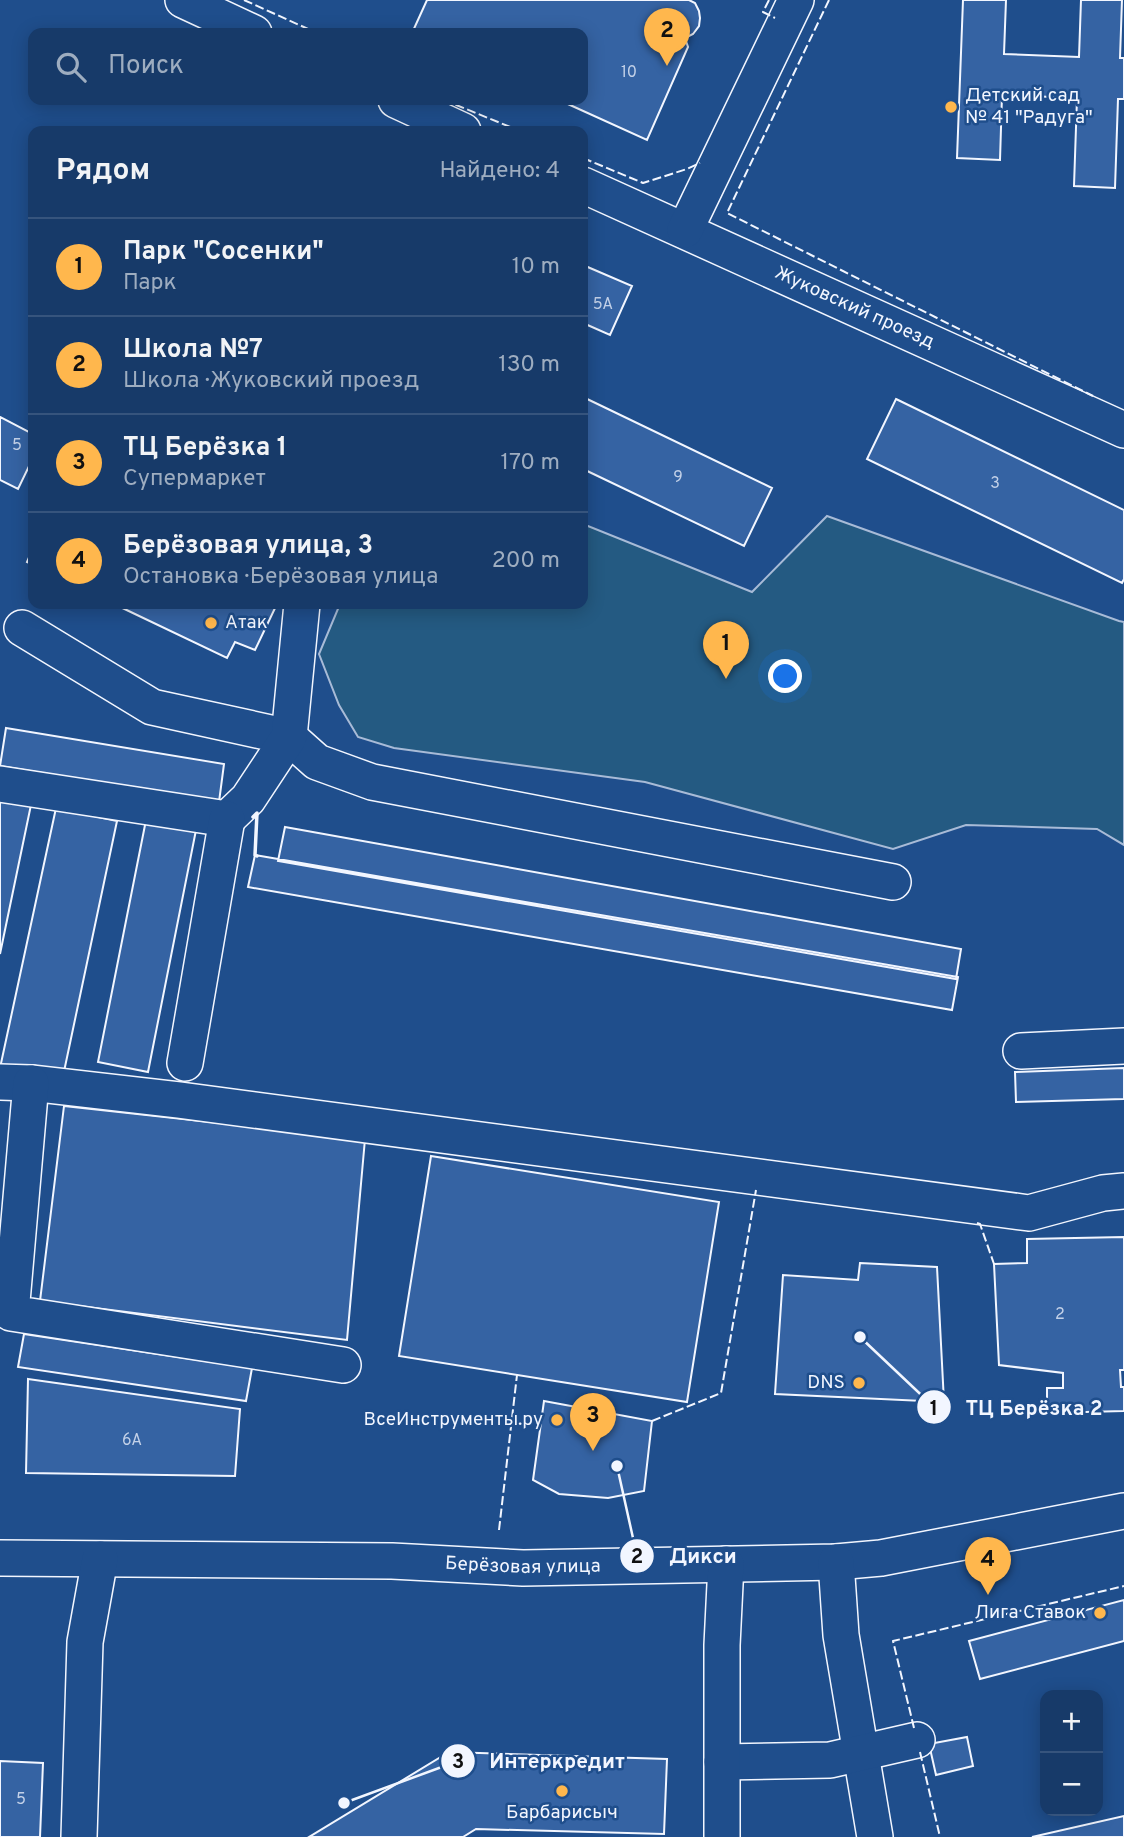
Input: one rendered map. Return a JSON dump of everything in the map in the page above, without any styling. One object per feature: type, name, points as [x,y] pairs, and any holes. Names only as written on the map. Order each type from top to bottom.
[{"type":"street","points":[[183,0],[243,28]]},
{"type":"street","points":[[685,230],[796,0]]},
{"type":"street","points":[[406,105],[451,126]]},
{"type":"street","name":"Жуковский проезд","points":[[588,187],[1124,430]]},
{"type":"street","points":[[185,1063],[227,819],[248,800],[289,737],[302,609]]},
{"type":"street","points":[[22,628],[152,707],[289,737],[317,761],[372,782],[893,882]]},
{"type":"street","points":[[0,784],[227,819]]},
{"type":"street","points":[[1021,1051],[1124,1046]]},
{"type":"street","points":[[343,1365],[11,1313],[15,1083],[179,1100],[1029,1213],[1103,1193],[1124,1191]]},
{"type":"street","name":"Берёзовая улица","points":[[0,1558],[392,1561],[523,1568],[836,1562],[881,1558],[1124,1511]]},
{"type":"street","points":[[79,1837],[85,1642],[100,1559]]},
{"type":"street","points":[[836,1562],[841,1635],[875,1837]]},
{"type":"street","points":[[722,1837],[722,1645],[726,1564]]},
{"type":"street","points":[[722,1762],[830,1760],[917,1740]]},
{"type":"shaded area","points":[[827,516],[1124,622],[1124,845],[1097,829],[966,825],[893,849],[645,782],[394,748],[358,737],[339,705],[319,654],[338,609],[588,609],[588,526],[752,592]]},
{"type":"building","points":[[427,0],[689,0],[695,3],[700,18],[699,26],[693,34],[685,38],[688,47],[647,140],[570,105],[588,105],[588,28],[414,28]]},
{"type":"building","points":[[963,0],[1006,0],[1004,54],[1079,57],[1081,0],[1122,0],[1120,58],[1124,58],[1124,99],[1118,99],[1115,188],[1074,186],[1077,98],[1002,95],[1000,160],[957,158]]},
{"type":"building","points":[[588,267],[632,286],[610,335],[588,325]]},
{"type":"building","points":[[588,399],[772,488],[744,546],[588,471]]},
{"type":"building","points":[[896,399],[1124,510],[1122,583],[867,459]]},
{"type":"building","points":[[0,417],[28,431],[28,468],[18,489],[0,480]]},
{"type":"building","name":"Атак","points":[[124,609],[275,609],[255,650],[235,642],[227,658]]},
{"type":"building","points":[[6,728],[224,764],[219,802],[0,766]]},
{"type":"building","points":[[0,794],[32,800],[0,954]]},
{"type":"building","points":[[56,808],[117,821],[62,1081],[0,1068]]},
{"type":"building","points":[[147,815],[197,825],[148,1072],[98,1062]]},
{"type":"building","points":[[285,827],[961,949],[956,979],[278,861]]},
{"type":"building","points":[[255,855],[958,977],[952,1010],[248,887]]},
{"type":"building","points":[[1124,1068],[1124,1099],[1016,1102],[1015,1072]]},
{"type":"building","points":[[64,1106],[365,1139],[347,1340],[40,1301]]},
{"type":"building","points":[[431,1156],[719,1202],[687,1402],[399,1356]]},
{"type":"building","points":[[1124,1237],[1124,1370],[1120,1370],[1121,1387],[1124,1387],[1124,1411],[1047,1413],[1047,1388],[1063,1388],[1063,1373],[999,1365],[994,1264],[1027,1263],[1027,1239]]},
{"type":"building","points":[[860,1263],[937,1267],[944,1402],[775,1394],[783,1275],[858,1280]]},
{"type":"building","points":[[24,1334],[252,1368],[246,1401],[18,1367]]},
{"type":"building","points":[[28,1379],[240,1409],[235,1476],[26,1473]]},
{"type":"building","points":[[544,1401],[652,1421],[644,1491],[608,1498],[559,1494],[533,1480]]},
{"type":"building","points":[[1124,1600],[1124,1641],[980,1679],[969,1641]]},
{"type":"building","points":[[967,1737],[973,1766],[936,1775],[929,1744]]},
{"type":"building","points":[[449,1752],[667,1759],[664,1834],[476,1829],[463,1837],[309,1837]]},
{"type":"building","points":[[0,1761],[43,1763],[40,1837],[0,1837]]},
{"type":"building","points":[[1124,1816],[1124,1837],[1032,1837]]},
{"type":"fence","points":[[244,0],[306,28]]},
{"type":"fence","points":[[769,0],[763,12],[775,18]]},
{"type":"fence","points":[[829,0],[727,213],[1093,396]]},
{"type":"fence","points":[[456,105],[508,126]]},
{"type":"fence","points":[[588,160],[643,183],[700,163]]},
{"type":"fence","points":[[652,1421],[721,1393],[756,1190]]},
{"type":"fence","points":[[977,1223],[980,1224],[994,1264]]},
{"type":"fence","points":[[499,1530],[517,1375]]},
{"type":"fence","points":[[914,1728],[893,1641],[1124,1586]]},
{"type":"fence","points":[[920,1752],[940,1837]]},
{"type":"wall","points":[[253,817],[257,813],[257,856]]},
{"type":"place","name":"Школа №7","points":[[667,66]]},
{"type":"place","name":"Детский сад № 41 \"Радуга\"","points":[[951,107]]},
{"type":"place","name":"Атак","points":[[211,623]]},
{"type":"place","name":"Парк \"Сосенки\"","points":[[726,679]]},
{"type":"place","name":"ТЦ Берёзка 2","points":[[860,1337]]},
{"type":"place","name":"DNS","points":[[859,1383]]},
{"type":"place","name":"ВсеИнструменты.ру","points":[[557,1420]]},
{"type":"place","name":"ТЦ Берёзка 1","points":[[593,1451]]},
{"type":"place","name":"Дикси","points":[[617,1466]]},
{"type":"place","name":"Берёзовая улица, 3","points":[[988,1595]]},
{"type":"place","name":"Лига Ставок","points":[[1100,1613]]},
{"type":"place","name":"Барбарисыч","points":[[562,1791]]},
{"type":"place","name":"Интеркредит","points":[[344,1803]]}]
